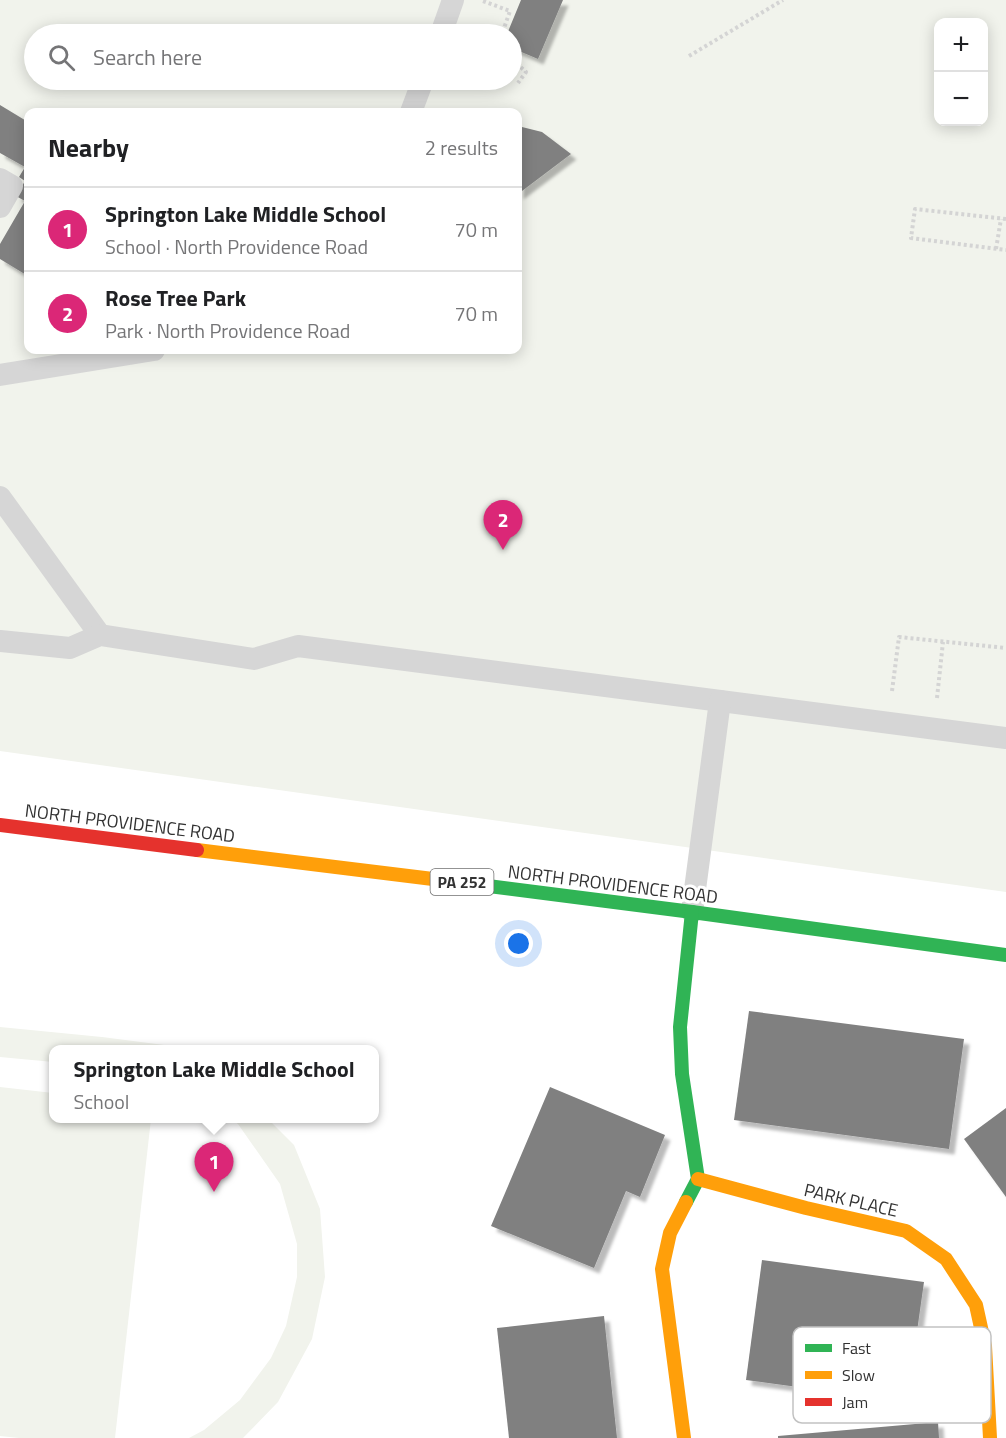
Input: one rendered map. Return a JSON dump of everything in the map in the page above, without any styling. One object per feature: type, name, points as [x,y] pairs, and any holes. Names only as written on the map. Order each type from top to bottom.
[{"type":"main road","name":"NORTH PROVIDENCE ROAD","points":[[0,825],[692,912],[1006,955]]},
{"type":"main road","points":[[684,1438],[662,1269],[670,1233],[698,1179],[682,1074],[680,1027],[692,912]]},
{"type":"main road","name":"PARK PLACE","points":[[698,1179],[806,1208],[906,1231],[945,1259],[976,1305],[981,1327]]},
{"type":"main road","name":"PARK PLACE","points":[[989,1423],[990,1438]]},
{"type":"lane","points":[[445,24],[453,0]]},
{"type":"lane","points":[[412,108],[419,90]]},
{"type":"lane","points":[[0,179],[12,186],[0,207]]},
{"type":"lane","points":[[0,375],[129,354]]},
{"type":"lane","points":[[0,497],[100,635]]},
{"type":"lane","points":[[0,640],[70,648],[100,635],[254,659],[298,646],[1006,738]]},
{"type":"lane","points":[[692,912],[720,701]]},
{"type":"path","points":[[479,0],[510,11],[505,24]]},
{"type":"path","points":[[688,56],[783,0]]},
{"type":"path","points":[[996,249],[1004,219],[915,209],[911,238],[996,249],[1006,250]]},
{"type":"path","points":[[891,697],[899,638],[1006,648]]},
{"type":"path","points":[[936,702],[943,642]]},
{"type":"shaded area","points":[[0,0],[1006,0],[1006,892],[0,751]]},
{"type":"shaded area","points":[[0,1027],[164,1045],[49,1045],[49,1062],[0,1057]]},
{"type":"shaded area","points":[[0,1087],[49,1093],[49,1123],[151,1123],[115,1438],[0,1436]]},
{"type":"shaded area","points":[[272,1123],[294,1145],[320,1209],[325,1277],[312,1339],[278,1402],[243,1438],[189,1438],[204,1430],[240,1400],[271,1358],[286,1326],[297,1277],[297,1244],[280,1184],[238,1124]]},
{"type":"building","points":[[521,0],[563,0],[538,59],[522,52],[522,24],[511,24]]},
{"type":"building","points":[[0,105],[24,120],[24,166],[0,153]]},
{"type":"building","points":[[522,127],[542,132],[571,154],[522,191]]},
{"type":"building","points":[[24,169],[24,180],[19,177]]},
{"type":"building","points":[[24,183],[24,200],[16,196]]},
{"type":"building","points":[[24,203],[24,274],[0,259],[0,244]]},
{"type":"building","points":[[749,1011],[964,1039],[949,1149],[734,1120]]},
{"type":"building","points":[[550,1087],[665,1135],[640,1197],[626,1191],[594,1268],[491,1226]]},
{"type":"building","points":[[1006,1108],[1006,1197],[964,1139]]},
{"type":"building","points":[[762,1260],[924,1282],[918,1327],[793,1327],[793,1386],[746,1380]]},
{"type":"building","points":[[604,1316],[617,1438],[509,1438],[497,1328]]},
{"type":"building","points":[[938,1423],[939,1438],[778,1438],[778,1436]]},
{"type":"traffic: fast","points":[[441,880],[1006,955]]},
{"type":"traffic: fast","points":[[686,1202],[698,1179],[682,1074],[680,1027],[692,912]]},
{"type":"traffic: slow","points":[[197,850],[441,880]]},
{"type":"traffic: slow","points":[[698,1179],[806,1208],[906,1231],[946,1259],[976,1305],[981,1327]]},
{"type":"traffic: slow","points":[[684,1438],[662,1269],[670,1233],[686,1202]]},
{"type":"traffic: slow","points":[[989,1423],[990,1438]]},
{"type":"traffic: jam","points":[[0,825],[197,850]]},
{"type":"place","name":"Rose Tree Park","points":[[503,550]]},
{"type":"place","name":"Springton Lake Middle School","points":[[214,1192]]}]
